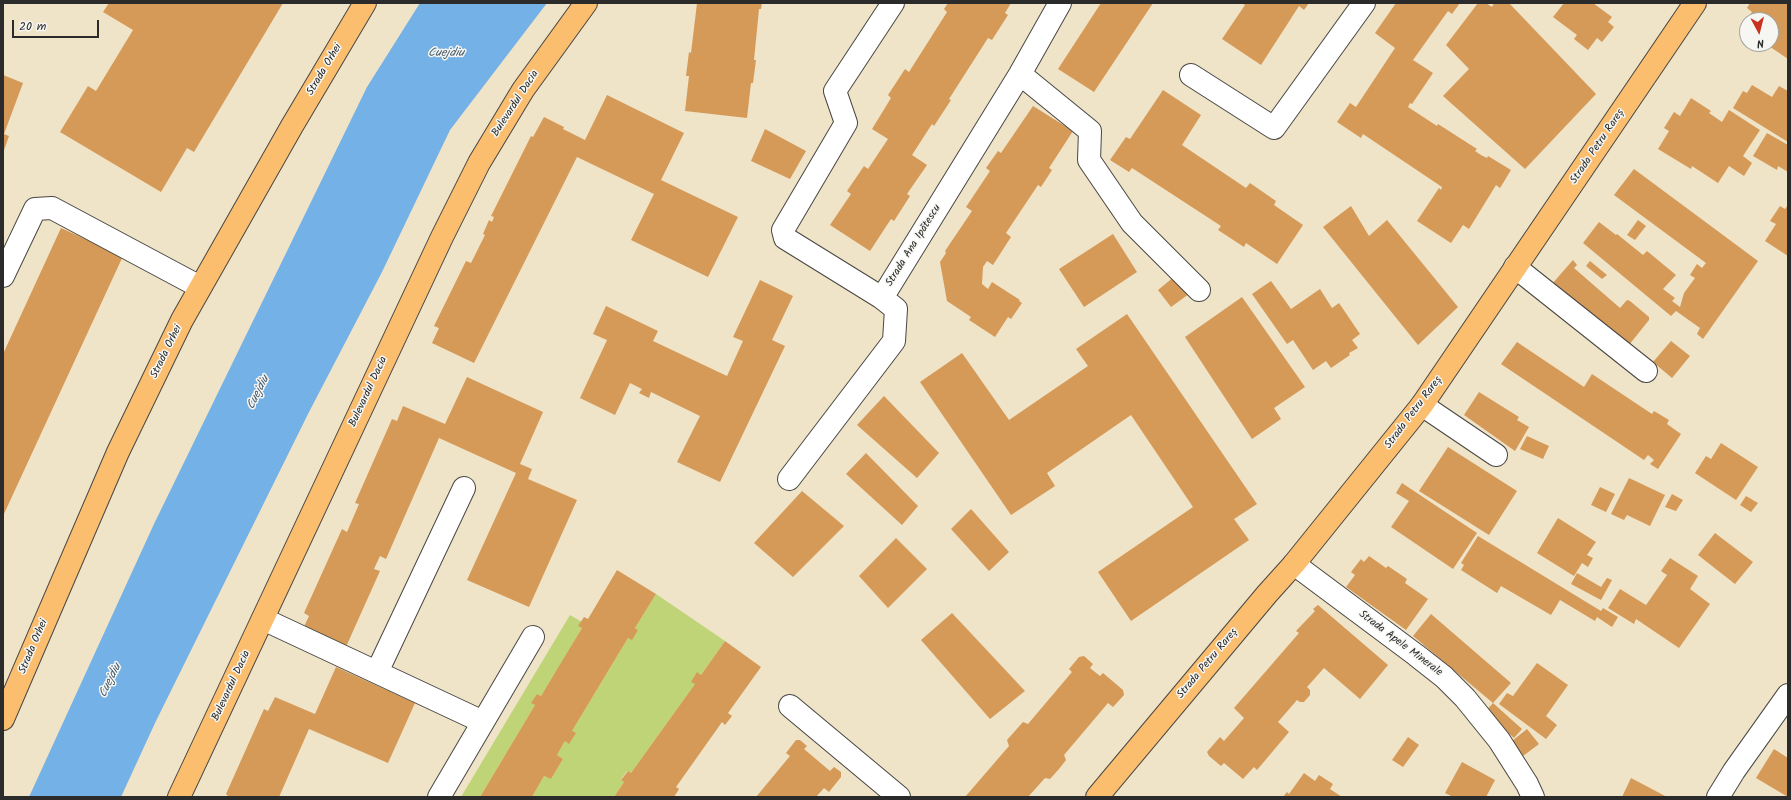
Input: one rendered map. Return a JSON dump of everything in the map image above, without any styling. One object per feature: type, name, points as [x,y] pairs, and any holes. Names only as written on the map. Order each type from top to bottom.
[{"type":"main road","name":"Strada Orhei","points":[[3,719],[118,452],[200,287],[292,126],[365,3]]},
{"type":"main road","name":"Bulevardul Dacia","points":[[179,797],[264,619],[435,252],[479,163],[523,90],[586,3]]},
{"type":"main road","name":"Strada Petru Rareș","points":[[1097,797],[1267,594],[1294,564],[1422,405],[1696,3]]},
{"type":"street","points":[[882,298],[786,238],[784,230],[846,123],[834,91],[893,3]]},
{"type":"street","name":"Strada Ana Ipătescu","points":[[789,479],[894,341],[896,309],[882,298],[1020,74],[1060,3]]},
{"type":"street","points":[[1191,75],[1274,128],[1364,3]]},
{"type":"street","points":[[1020,74],[1090,131],[1089,160],[1132,223],[1199,290]]},
{"type":"street","points":[[3,276],[35,209],[52,208],[200,287]]},
{"type":"street","points":[[1516,267],[1646,371]]},
{"type":"street","points":[[1422,405],[1496,455]]},
{"type":"street","points":[[377,672],[464,488]]},
{"type":"street","name":"Strada Apele Minerale","points":[[1294,564],[1444,677],[1465,698],[1499,740],[1527,784],[1533,797]]},
{"type":"street","points":[[264,619],[483,722]]},
{"type":"street","points":[[439,797],[533,637]]},
{"type":"street","points":[[1718,797],[1734,771],[1788,695]]},
{"type":"street","points":[[790,706],[899,797]]},
{"type":"green space","points":[[656,594],[725,641],[701,675],[698,673],[695,684],[631,773],[627,771],[621,779],[624,782],[614,797],[532,797],[544,776],[551,779],[563,759],[557,755],[565,741],[569,743],[572,731],[628,638],[638,630],[635,628]]},
{"type":"green space","points":[[570,615],[582,622],[579,626],[582,628],[562,662],[541,696],[537,694],[532,703],[535,705],[480,797],[461,797]]},
{"type":"water","name":"Cuejdiu","points":[[420,3],[547,3],[450,130],[382,272],[309,412],[155,723],[121,797],[29,797],[154,524],[367,87]]},
{"type":"building","points":[[109,3],[283,3],[194,152],[187,148],[161,192],[60,132],[88,86],[96,91],[133,30],[103,12]]},
{"type":"building","points":[[697,3],[762,3],[761,9],[759,9],[754,60],[756,60],[753,83],[751,83],[747,118],[685,111],[689,76],[686,76],[689,52],[691,53]]},
{"type":"building","points":[[948,3],[1011,3],[1005,13],[1008,15],[992,40],[988,38],[949,99],[951,100],[934,126],[932,124],[912,155],[927,165],[907,194],[910,196],[894,221],[891,219],[870,251],[830,225],[851,194],[847,191],[864,166],[868,169],[888,139],[872,129],[891,98],[888,95],[905,69],[909,72],[947,12],[944,9]]},
{"type":"building","points":[[1101,3],[1153,3],[1094,92],[1058,69]]},
{"type":"building","points":[[1241,3],[1309,3],[1304,10],[1299,6],[1261,65],[1222,39],[1245,5]]},
{"type":"building","points":[[1396,3],[1460,3],[1452,14],[1448,11],[1413,60],[1433,73],[1412,104],[1410,103],[1408,107],[1477,149],[1475,151],[1481,155],[1487,158],[1488,156],[1511,170],[1500,188],[1496,185],[1469,229],[1463,225],[1451,243],[1417,221],[1439,188],[1441,190],[1442,187],[1363,134],[1361,138],[1337,122],[1350,103],[1356,107],[1395,48],[1375,33]]},
{"type":"building","points":[[1478,3],[1486,3],[1492,7],[1494,3],[1509,3],[1596,94],[1525,169],[1443,96],[1469,69],[1446,45]]},
{"type":"building","points":[[1564,3],[1593,3],[1612,17],[1608,22],[1614,27],[1602,42],[1597,38],[1588,50],[1574,39],[1577,35],[1553,17]]},
{"type":"building","points":[[1750,3],[1788,3],[1788,59],[1778,52],[1779,52],[1779,12],[1752,12],[1747,8]]},
{"type":"building","points":[[3,75],[23,83],[4,134],[9,136],[3,153]]},
{"type":"building","points":[[1752,85],[1772,97],[1779,86],[1788,91],[1788,142],[1733,108],[1743,91],[1747,93]]},
{"type":"building","points":[[1163,90],[1201,115],[1182,145],[1246,188],[1250,183],[1276,201],[1274,205],[1303,225],[1277,264],[1246,243],[1244,247],[1218,230],[1221,226],[1132,168],[1129,172],[1110,160],[1126,137],[1130,139]]},
{"type":"building","points":[[607,95],[684,133],[661,180],[738,217],[708,277],[631,240],[654,194],[577,157],[474,363],[432,343],[439,328],[434,326],[466,261],[471,263],[485,235],[483,234],[489,220],[492,222],[494,217],[491,216],[531,136],[533,137],[544,117],[564,127],[563,129],[585,140]]},
{"type":"building","points":[[1691,98],[1711,111],[1709,113],[1722,122],[1729,110],[1760,130],[1743,156],[1752,163],[1744,176],[1729,166],[1718,183],[1692,166],[1691,169],[1658,149],[1669,131],[1664,128],[1674,112],[1680,116]]},
{"type":"building","points":[[1033,106],[1073,131],[1049,168],[1052,170],[1041,187],[1038,185],[1006,233],[1011,237],[993,265],[987,261],[983,267],[982,284],[988,289],[992,282],[1020,300],[1019,301],[1022,303],[1011,319],[1008,317],[995,337],[969,320],[971,317],[947,301],[940,262],[946,253],[945,251],[972,211],[966,207],[990,171],[986,168],[998,151],[1001,153]]},
{"type":"building","points":[[765,129],[806,151],[790,179],[751,161]]},
{"type":"building","points":[[1767,133],[1788,145],[1788,172],[1778,166],[1777,170],[1753,156]]},
{"type":"building","points":[[1634,169],[1758,261],[1703,339],[1697,334],[1700,328],[1676,311],[1671,316],[1583,243],[1599,222],[1616,235],[1617,234],[1643,255],[1647,251],[1676,275],[1663,289],[1675,298],[1672,301],[1680,307],[1684,293],[1695,278],[1690,275],[1697,264],[1702,268],[1706,263],[1614,195]]},
{"type":"building","points":[[1788,205],[1788,256],[1765,241],[1776,224],[1770,221],[1780,206],[1785,209]]},
{"type":"building","points":[[1351,206],[1369,236],[1387,220],[1458,307],[1418,345],[1323,227]]},
{"type":"building","points":[[1638,220],[1646,226],[1635,240],[1627,235]]},
{"type":"building","points":[[61,228],[123,256],[3,516],[3,354]]},
{"type":"building","points":[[1113,234],[1137,272],[1084,307],[1059,269]]},
{"type":"building","points":[[1573,260],[1577,265],[1574,268],[1620,308],[1627,300],[1649,317],[1649,320],[1629,345],[1552,284]]},
{"type":"building","points":[[1590,261],[1607,275],[1602,279],[1586,266]]},
{"type":"building","points":[[1175,276],[1189,294],[1171,307],[1158,290]]},
{"type":"building","points":[[760,280],[793,296],[772,340],[785,346],[720,482],[677,462],[700,416],[651,392],[649,398],[639,393],[642,389],[630,383],[615,415],[580,398],[607,340],[593,334],[606,306],[658,331],[653,341],[727,376],[743,341],[733,337]]},
{"type":"building","points":[[1271,281],[1291,309],[1320,289],[1332,308],[1339,303],[1360,334],[1352,340],[1358,348],[1349,353],[1350,355],[1331,368],[1326,361],[1313,370],[1293,340],[1287,344],[1252,294]]},
{"type":"building","points":[[1242,297],[1305,387],[1274,408],[1281,419],[1252,439],[1185,337]]},
{"type":"building","points":[[1127,314],[1257,504],[1234,519],[1249,540],[1131,621],[1098,572],[1193,507],[1131,415],[1047,473],[1055,486],[1011,515],[920,382],[962,353],[1009,420],[1088,366],[1076,349]]},
{"type":"building","points":[[1671,341],[1690,356],[1672,378],[1653,362]]},
{"type":"building","points":[[1517,342],[1584,387],[1592,374],[1652,414],[1654,411],[1669,420],[1667,424],[1681,434],[1658,469],[1650,464],[1654,460],[1648,455],[1644,460],[1501,364]]},
{"type":"building","points":[[467,377],[543,412],[520,464],[532,469],[528,479],[577,500],[529,607],[467,580],[516,473],[439,438],[386,559],[380,556],[374,569],[380,571],[345,649],[302,631],[309,616],[304,613],[342,529],[347,532],[359,504],[355,503],[392,419],[397,421],[403,406],[445,424]]},
{"type":"building","points":[[1479,392],[1519,417],[1517,420],[1529,427],[1515,451],[1464,415]]},
{"type":"building","points":[[884,396],[939,453],[917,478],[857,425]]},
{"type":"building","points":[[1527,436],[1549,446],[1543,459],[1520,449]]},
{"type":"building","points":[[1721,443],[1758,467],[1736,500],[1695,473],[1706,456],[1711,459]]},
{"type":"building","points":[[1448,447],[1517,491],[1489,535],[1419,491]]},
{"type":"building","points":[[866,453],[918,506],[902,525],[846,474]]},
{"type":"building","points":[[1629,478],[1665,495],[1650,526],[1627,515],[1624,520],[1611,514]]},
{"type":"building","points":[[1402,483],[1477,533],[1453,569],[1391,527],[1409,501],[1396,493]]},
{"type":"building","points":[[1600,487],[1615,494],[1606,512],[1591,505]]},
{"type":"building","points":[[802,491],[844,526],[793,577],[754,543]]},
{"type":"building","points":[[1672,494],[1683,500],[1676,511],[1665,507]]},
{"type":"building","points":[[1746,496],[1758,503],[1751,512],[1740,505]]},
{"type":"building","points":[[971,509],[1009,552],[989,571],[951,529]]},
{"type":"building","points":[[1558,518],[1596,542],[1587,555],[1593,558],[1588,567],[1582,563],[1574,576],[1537,553]]},
{"type":"building","points":[[1715,533],[1753,562],[1735,584],[1698,555]]},
{"type":"building","points":[[1478,536],[1601,611],[1603,608],[1618,617],[1612,627],[1597,617],[1595,621],[1560,600],[1551,615],[1501,586],[1497,593],[1461,570],[1464,565],[1461,563]]},
{"type":"building","points":[[896,538],[927,569],[888,608],[859,576]]},
{"type":"building","points":[[1369,556],[1386,568],[1388,566],[1407,579],[1405,583],[1428,599],[1406,630],[1346,587],[1355,575],[1351,572],[1361,559],[1364,562]]},
{"type":"building","points":[[1670,558],[1698,576],[1690,589],[1710,604],[1679,648],[1636,619],[1634,624],[1608,608],[1620,589],[1646,605],[1667,575],[1661,571]]},
{"type":"building","points":[[617,570],[656,594],[635,628],[638,630],[632,640],[628,638],[572,731],[576,733],[569,744],[565,741],[557,755],[563,759],[551,779],[544,776],[532,797],[480,797],[535,705],[531,703],[537,694],[541,696],[582,628],[578,626],[584,617],[588,619]]},
{"type":"building","points":[[1577,573],[1601,587],[1607,578],[1612,580],[1601,600],[1571,584]]},
{"type":"building","points":[[1318,605],[1388,665],[1360,699],[1324,668],[1307,687],[1310,690],[1310,695],[1304,702],[1297,700],[1278,722],[1289,732],[1257,770],[1254,767],[1243,779],[1224,763],[1221,766],[1209,756],[1207,752],[1220,737],[1224,741],[1244,718],[1234,708],[1299,633],[1296,631],[1315,611],[1313,609]]},
{"type":"building","points":[[952,613],[1025,691],[990,719],[921,640]]},
{"type":"building","points":[[1431,614],[1511,683],[1493,703],[1413,636]]},
{"type":"building","points":[[725,641],[761,667],[728,713],[732,716],[725,725],[722,722],[676,787],[679,789],[674,797],[614,797],[624,782],[621,780],[628,771],[631,773],[695,684],[691,682],[697,672],[701,675]]},
{"type":"building","points":[[1084,656],[1093,664],[1090,668],[1100,676],[1103,673],[1123,690],[1124,695],[1113,707],[1108,703],[1064,755],[1066,760],[1059,769],[1050,779],[1045,778],[1028,797],[965,797],[1009,746],[1007,740],[1023,722],[1028,724],[1072,672],[1069,669],[1079,657]]},
{"type":"building","points":[[1537,663],[1568,685],[1546,716],[1557,725],[1546,739],[1499,704],[1507,693],[1513,696]]},
{"type":"building","points":[[336,667],[415,703],[388,763],[309,729],[279,797],[229,797],[226,794],[264,709],[268,711],[275,697],[315,714]]},
{"type":"building","points":[[1493,703],[1522,729],[1514,738],[1485,712]]},
{"type":"building","points":[[1527,729],[1539,744],[1523,756],[1512,741]]},
{"type":"building","points":[[1408,737],[1419,745],[1403,767],[1392,760]]},
{"type":"building","points":[[796,740],[800,740],[807,746],[804,749],[830,771],[834,767],[841,772],[841,777],[829,792],[824,788],[816,797],[756,797],[790,756],[786,753]]},
{"type":"building","points":[[1774,749],[1788,758],[1788,797],[1756,778]]},
{"type":"building","points":[[1462,762],[1495,780],[1486,797],[1453,797],[1445,793]]},
{"type":"building","points":[[1304,773],[1315,781],[1319,775],[1333,784],[1330,789],[1342,797],[1283,797],[1287,792],[1289,794]]},
{"type":"building","points":[[1631,778],[1667,797],[1622,797]]}]
